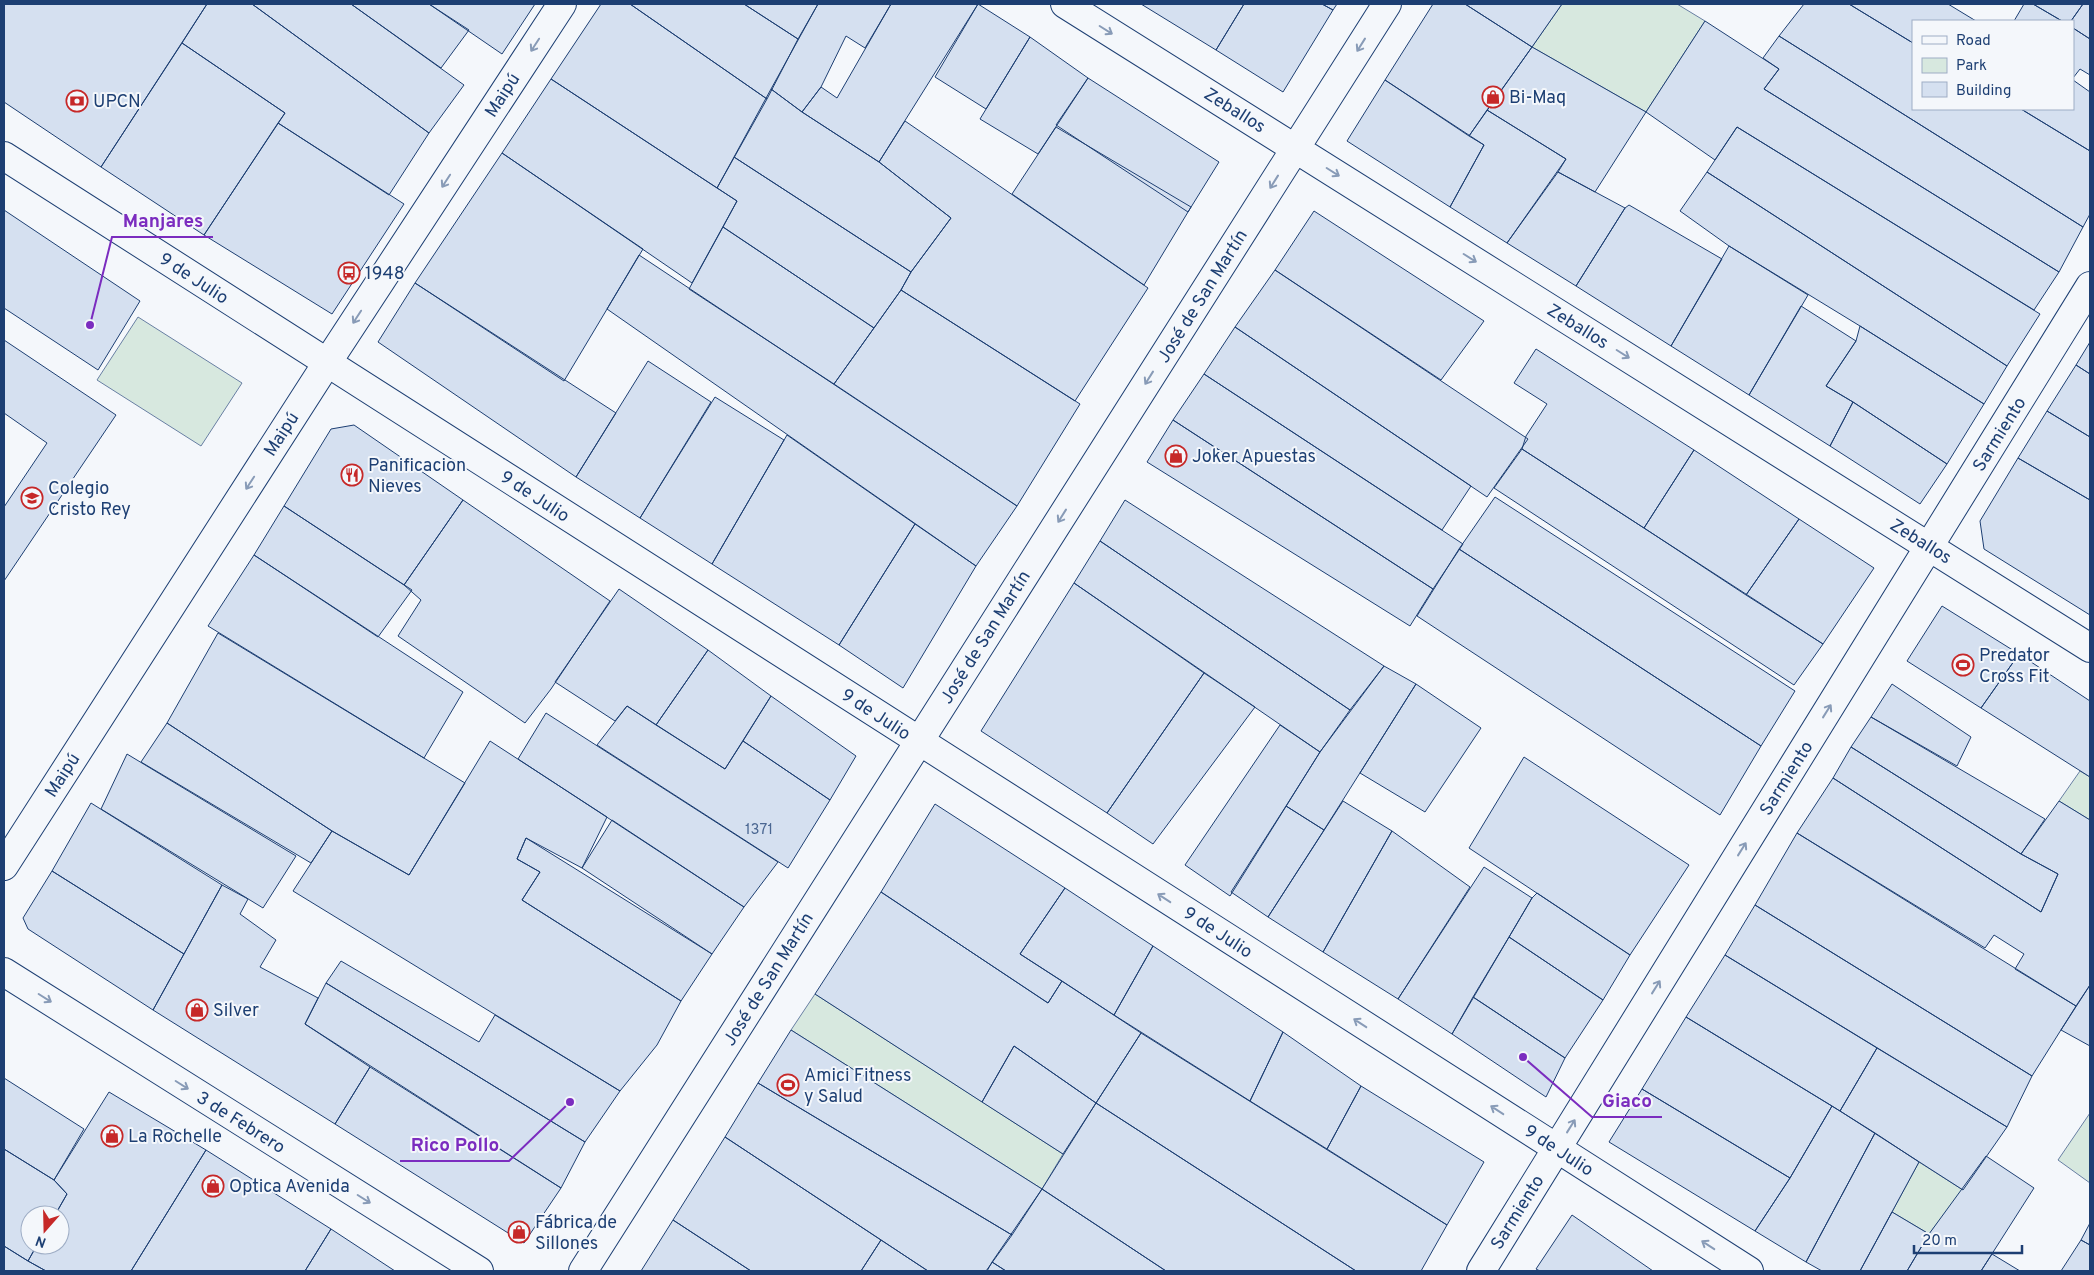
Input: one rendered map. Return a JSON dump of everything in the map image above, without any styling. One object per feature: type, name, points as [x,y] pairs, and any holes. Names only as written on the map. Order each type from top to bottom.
[{"type":"street","name":"Maipú","points":[[4,866],[327,363],[562,4]]},
{"type":"street","name":"Zeballos","points":[[1065,4],[2090,648]]},
{"type":"street","name":"José de San Martín","points":[[583,1271],[1387,4]]},
{"type":"street","name":"9 de Julio","points":[[4,156],[1749,1271]]},
{"type":"street","name":"Sarmiento","points":[[1481,1271],[2090,286]]},
{"type":"street","name":"3 de Febrero","points":[[4,972],[479,1271]]},
{"type":"green space","points":[[1562,4],[1677,4],[1705,21],[1646,112],[1532,47]]},
{"type":"green space","points":[[138,317],[242,383],[201,446],[97,380]]},
{"type":"green space","points":[[2080,771],[2090,777],[2090,820],[2059,801]]},
{"type":"green space","points":[[815,994],[1063,1154],[1042,1189],[791,1030]]},
{"type":"green space","points":[[2090,1113],[2090,1183],[2058,1160]]},
{"type":"green space","points":[[1919,1162],[1963,1190],[1929,1234],[1892,1212]]},
{"type":"building","points":[[4,4],[207,4],[101,167],[4,102]]},
{"type":"building","points":[[207,4],[252,4],[429,133],[389,195],[278,123],[285,113],[182,43]]},
{"type":"building","points":[[252,4],[351,4],[464,85],[429,133]]},
{"type":"building","points":[[351,4],[429,4],[469,30],[441,68]]},
{"type":"building","points":[[429,4],[535,4],[502,54]]},
{"type":"building","points":[[601,4],[630,4],[767,99],[717,188],[551,79]]},
{"type":"building","points":[[630,4],[744,4],[798,39],[767,99]]},
{"type":"building","points":[[744,4],[818,4],[798,39]]},
{"type":"building","points":[[818,4],[891,4],[865,48],[846,36],[821,87],[802,112],[771,89]]},
{"type":"building","points":[[891,4],[978,4],[879,162],[802,112],[821,87],[837,98]]},
{"type":"building","points":[[978,4],[1030,37],[986,109],[935,77]]},
{"type":"building","points":[[1141,4],[1244,4],[1216,50]]},
{"type":"building","points":[[1244,4],[1322,4],[1333,10],[1283,92],[1216,50]]},
{"type":"building","points":[[1322,4],[1337,4],[1333,10]]},
{"type":"building","points":[[1433,4],[1465,4],[1532,47],[1469,136],[1385,80]]},
{"type":"building","points":[[1465,4],[1562,4],[1532,47]]},
{"type":"building","points":[[1804,4],[1849,4],[1912,42],[1912,110],[2023,110],[2090,151],[2090,214],[2083,227],[1779,36]]},
{"type":"building","points":[[1849,4],[1948,4],[1974,20],[1912,20],[1912,42]]},
{"type":"building","points":[[2024,4],[2033,4],[2060,20],[2015,20]]},
{"type":"building","points":[[2033,4],[2083,4],[2072,20],[2060,20]]},
{"type":"building","points":[[2083,4],[2090,4],[2090,39],[2074,29],[2074,20],[2072,20]]},
{"type":"building","points":[[1705,21],[1779,69],[1764,89],[2059,272],[2034,310],[1737,127],[1715,160],[1646,112]]},
{"type":"building","points":[[2074,29],[2090,39],[2090,75],[2080,69],[2074,77]]},
{"type":"building","points":[[1779,36],[2083,227],[2059,272],[1764,89],[1779,69],[1763,58]]},
{"type":"building","points":[[1030,37],[1088,78],[1038,154],[980,119]]},
{"type":"building","points":[[182,43],[285,113],[204,235],[101,167]]},
{"type":"building","points":[[1532,47],[1646,112],[1595,192],[1558,172],[1566,159],[1487,110]]},
{"type":"building","points":[[1088,78],[1219,162],[1188,212],[1056,125]]},
{"type":"building","points":[[551,79],[737,201],[692,283],[502,153]]},
{"type":"building","points":[[1385,80],[1484,145],[1450,207],[1347,141]]},
{"type":"building","points":[[2074,81],[2090,92],[2090,151],[2023,110],[2074,110]]},
{"type":"building","points":[[771,89],[802,112],[879,162],[951,218],[911,272],[734,157]]},
{"type":"building","points":[[1487,110],[1566,159],[1507,243],[1450,207],[1484,145],[1469,136]]},
{"type":"building","points":[[905,121],[1148,288],[1075,401],[901,290],[911,272],[951,218],[879,162]]},
{"type":"building","points":[[278,123],[404,204],[332,314],[204,235]]},
{"type":"building","points":[[1056,127],[1191,207],[1144,285],[1012,194]]},
{"type":"building","points":[[1737,127],[2040,314],[2007,366],[1707,172]]},
{"type":"building","points":[[502,153],[643,249],[564,381],[415,283]]},
{"type":"building","points":[[734,157],[911,272],[901,290],[874,328],[723,227],[737,201],[717,188]]},
{"type":"building","points":[[1558,172],[1625,208],[1576,286],[1507,243]]},
{"type":"building","points":[[1707,172],[2007,366],[1984,404],[1729,246],[1680,211]]},
{"type":"building","points":[[1629,205],[1722,259],[1671,346],[1576,286],[1625,208]]},
{"type":"building","points":[[4,210],[140,301],[98,370],[4,308]]},
{"type":"building","points":[[1314,211],[1484,321],[1441,380],[1275,270]]},
{"type":"building","points":[[723,227],[874,328],[834,384],[689,289]]},
{"type":"building","points":[[1729,246],[1808,295],[1749,395],[1671,346]]},
{"type":"building","points":[[639,255],[1017,506],[976,566],[607,309]]},
{"type":"building","points":[[1275,270],[1528,439],[1487,497],[1235,327]]},
{"type":"building","points":[[415,283],[616,413],[576,477],[378,342]]},
{"type":"building","points":[[901,290],[1080,404],[1017,506],[834,384]]},
{"type":"building","points":[[1801,306],[1856,341],[1826,386],[1853,402],[1830,446],[1749,395]]},
{"type":"building","points":[[1860,326],[1984,404],[1947,464],[1826,386],[1856,341]]},
{"type":"building","points":[[1235,327],[1471,486],[1442,530],[1204,374]]},
{"type":"building","name":"Colegio Cristo Rey","points":[[4,340],[116,415],[4,581],[4,507],[47,443],[4,413]]},
{"type":"building","points":[[2090,342],[2090,374],[2076,365]]},
{"type":"building","points":[[1536,349],[1694,450],[1644,528],[1522,449],[1526,436],[1547,404],[1514,383]]},
{"type":"building","points":[[648,361],[711,402],[640,518],[576,477]]},
{"type":"building","points":[[2076,365],[2090,374],[2090,437],[2047,411]]},
{"type":"building","points":[[1204,374],[1463,544],[1433,589],[1173,420]]},
{"type":"building","points":[[715,397],[784,440],[712,564],[640,518]]},
{"type":"building","points":[[1853,402],[1947,464],[1920,504],[1830,446]]},
{"type":"building","points":[[2047,411],[2090,437],[2090,500],[2018,458]]},
{"type":"building","points":[[1173,420],[1433,589],[1410,626],[1147,462]]},
{"type":"building","points":[[354,425],[463,500],[404,585],[284,506],[331,429]]},
{"type":"building","points":[[787,435],[915,524],[839,645],[712,564]]},
{"type":"building","points":[[1522,449],[1823,644],[1794,685],[1494,488]]},
{"type":"building","points":[[1694,450],[1799,519],[1746,595],[1644,528]]},
{"type":"building","points":[[2018,458],[2090,500],[2090,615],[1984,549],[1980,521]]},
{"type":"building","points":[[1495,497],[1795,691],[1761,746],[1459,549]]},
{"type":"building","points":[[463,500],[610,601],[551,689],[525,723],[398,636],[421,600],[404,585]]},
{"type":"building","points":[[1125,500],[1384,666],[1350,710],[1100,541]]},
{"type":"building","points":[[284,506],[412,590],[378,637],[254,555]]},
{"type":"building","points":[[1799,519],[1874,568],[1823,644],[1746,595]]},
{"type":"building","points":[[915,524],[976,566],[903,688],[839,645]]},
{"type":"building","points":[[1100,541],[1350,710],[1320,752],[1074,583]]},
{"type":"building","points":[[1459,549],[1761,746],[1720,815],[1417,616]]},
{"type":"building","points":[[254,555],[463,692],[424,758],[208,626]]},
{"type":"building","points":[[1074,583],[1204,673],[1107,813],[981,731]]},
{"type":"building","points":[[619,589],[708,650],[656,725],[627,706],[615,721],[555,682]]},
{"type":"building","points":[[1942,606],[2019,654],[1981,708],[1907,661]]},
{"type":"building","points":[[218,633],[465,783],[409,875],[332,831],[167,723]]},
{"type":"building","points":[[708,650],[771,696],[725,769],[656,725]]},
{"type":"building","points":[[2019,654],[2090,701],[2090,777],[1981,708]]},
{"type":"building","points":[[1384,666],[1416,684],[1324,830],[1286,806],[1320,752]]},
{"type":"building","points":[[1204,673],[1255,707],[1153,844],[1107,813]]},
{"type":"building","points":[[1416,684],[1481,728],[1425,812],[1360,773]]},
{"type":"building","points":[[1892,684],[1971,737],[1957,766],[1871,717]]},
{"type":"building","points":[[771,696],[856,756],[830,800],[743,741]]},
{"type":"building","points":[[627,706],[725,769],[743,741],[830,800],[788,868],[597,745]]},
{"type":"building","points":[[546,713],[778,862],[744,907],[518,759]]},
{"type":"building","points":[[1871,717],[2045,819],[2021,854],[1851,747]]},
{"type":"building","points":[[167,723],[332,831],[311,863],[141,762]]},
{"type":"building","points":[[1280,725],[1320,752],[1230,896],[1185,865]]},
{"type":"building","points":[[490,741],[607,817],[582,868],[526,838],[517,859],[540,872],[522,900],[681,1001],[657,1045],[620,1091],[293,891],[332,831],[409,875]]},
{"type":"building","points":[[1851,747],[2021,854],[2058,874],[2041,912],[1833,778]]},
{"type":"building","points":[[127,754],[296,856],[263,908],[101,809]]},
{"type":"building","points":[[1524,757],[1689,865],[1630,955],[1469,848]]},
{"type":"building","points":[[1833,778],[2041,912],[2058,874],[2021,854],[2059,801],[2090,820],[2090,985],[2076,1006],[2015,969],[2024,954],[1994,935],[1985,948],[1797,833]]},
{"type":"building","points":[[1343,801],[1392,831],[1323,952],[1268,917]]},
{"type":"building","points":[[91,803],[222,885],[184,954],[52,871]]},
{"type":"building","points":[[935,804],[1065,888],[1020,954],[1062,981],[1048,1003],[881,892]]},
{"type":"building","points":[[1286,806],[1324,830],[1268,917],[1231,892]]},
{"type":"building","points":[[612,820],[744,907],[712,954],[582,868]]},
{"type":"building","points":[[1392,831],[1470,887],[1398,999],[1323,952]]},
{"type":"building","points":[[1797,833],[2076,1006],[2032,1076],[1755,905]]},
{"type":"building","points":[[526,838],[712,954],[681,1001],[522,900],[540,872],[517,859]]},
{"type":"building","points":[[1484,867],[1532,898],[1452,1034],[1398,999]]},
{"type":"building","points":[[52,871],[184,954],[153,1010],[28,929],[23,918]]},
{"type":"building","points":[[222,885],[248,899],[240,914],[276,940],[260,967],[318,998],[305,1024],[370,1067],[335,1124],[153,1010]]},
{"type":"building","points":[[1065,888],[1153,946],[1114,1015],[1020,954]]},
{"type":"building","points":[[881,892],[1048,1003],[1062,981],[1141,1033],[1096,1103],[1014,1046],[982,1102],[815,994]]},
{"type":"building","points":[[1537,893],[1630,955],[1603,1000],[1509,937],[1532,898]]},
{"type":"building","points":[[1755,905],[2032,1076],[2007,1127],[1725,955]]},
{"type":"building","points":[[1509,937],[1603,1000],[1565,1058],[1473,997]]},
{"type":"building","points":[[1153,946],[1283,1032],[1250,1101],[1114,1015]]},
{"type":"building","points":[[1725,955],[1877,1048],[1840,1111],[1686,1017]]},
{"type":"building","points":[[341,961],[479,1042],[495,1015],[620,1091],[585,1142],[326,983]]},
{"type":"building","points":[[326,983],[585,1142],[561,1188],[305,1024]]},
{"type":"building","points":[[2090,985],[2090,1046],[2061,1030]]},
{"type":"building","points":[[1473,997],[1565,1058],[1546,1097],[1452,1034]]},
{"type":"building","points":[[1686,1017],[1832,1106],[1790,1178],[1642,1089]]},
{"type":"building","points":[[791,1030],[1042,1189],[1012,1235],[758,1083]]},
{"type":"building","points":[[1283,1032],[1361,1086],[1327,1149],[1250,1101]]},
{"type":"building","points":[[1141,1033],[1447,1225],[1421,1271],[1356,1271],[1096,1103]]},
{"type":"building","points":[[1014,1046],[1096,1103],[1063,1154],[982,1102]]},
{"type":"building","points":[[1877,1048],[2007,1127],[1963,1190],[1840,1111]]},
{"type":"building","points":[[370,1067],[561,1188],[524,1243],[335,1124]]},
{"type":"building","points":[[4,1078],[84,1129],[54,1180],[4,1149]]},
{"type":"building","points":[[758,1083],[1012,1235],[986,1271],[928,1271],[725,1137]]},
{"type":"building","points":[[1361,1086],[1484,1162],[1447,1225],[1327,1149]]},
{"type":"building","points":[[1642,1089],[1790,1178],[1755,1231],[1609,1142]]},
{"type":"building","points":[[109,1092],[206,1150],[131,1271],[46,1271],[28,1261],[31,1255],[70,1255],[70,1205],[61,1205],[67,1194],[54,1180]]},
{"type":"building","points":[[1096,1103],[1356,1271],[1166,1271],[1042,1189]]},
{"type":"building","points":[[1832,1106],[1875,1133],[1806,1262],[1755,1231],[1790,1178]]},
{"type":"building","points":[[1875,1133],[1919,1162],[1860,1271],[1822,1271],[1806,1262]]},
{"type":"building","points":[[725,1137],[881,1240],[861,1271],[751,1271],[673,1220]]},
{"type":"building","points":[[4,1149],[54,1180],[67,1194],[61,1205],[20,1205],[20,1255],[31,1255],[28,1261],[4,1246]]},
{"type":"building","points":[[206,1150],[331,1229],[305,1271],[131,1271]]},
{"type":"building","points":[[1986,1156],[2034,1188],[1981,1271],[1907,1271],[1929,1234]]},
{"type":"building","points":[[1042,1189],[1166,1271],[1006,1271],[992,1262]]},
{"type":"building","points":[[1892,1212],[1929,1234],[1907,1271],[1860,1271]]},
{"type":"building","points":[[1572,1215],[1653,1271],[1540,1271],[1536,1269]]},
{"type":"building","points":[[673,1220],[751,1271],[641,1271]]},
{"type":"building","points":[[2090,1223],[2090,1245],[2081,1240]]},
{"type":"building","points":[[331,1229],[395,1271],[305,1271]]},
{"type":"building","points":[[881,1240],[928,1271],[861,1271]]},
{"type":"building","points":[[2081,1240],[2090,1245],[2090,1271],[2061,1271]]},
{"type":"building","points":[[4,1246],[28,1261],[46,1271],[4,1271]]},
{"type":"building","points":[[1992,1254],[2020,1271],[1981,1271]]},
{"type":"building","points":[[992,1262],[1006,1271],[987,1271]]},
{"type":"place","name":"Bi-Maq","points":[[1493,97]]},
{"type":"place","name":"UPCN","points":[[77,101]]},
{"type":"place","name":"1948","points":[[349,273]]},
{"type":"place","name":"Manjares","points":[[90,325]]},
{"type":"place","name":"Joker Apuestas","points":[[1176,456]]},
{"type":"place","name":"Panificacion Nieves","points":[[352,475]]},
{"type":"place","name":"Colegio Cristo Rey","points":[[32,498]]},
{"type":"place","name":"Predator Cross Fit","points":[[1963,665]]},
{"type":"place","name":"Silver","points":[[197,1010]]},
{"type":"place","name":"Giaco","points":[[1523,1057]]},
{"type":"place","name":"Amici Fitness y Salud","points":[[788,1085]]},
{"type":"place","name":"Rico Pollo","points":[[570,1102]]},
{"type":"place","name":"La Rochelle","points":[[112,1136]]},
{"type":"place","name":"Optica Avenida","points":[[213,1186]]},
{"type":"place","name":"Fábrica de Sillones","points":[[519,1232]]}]
